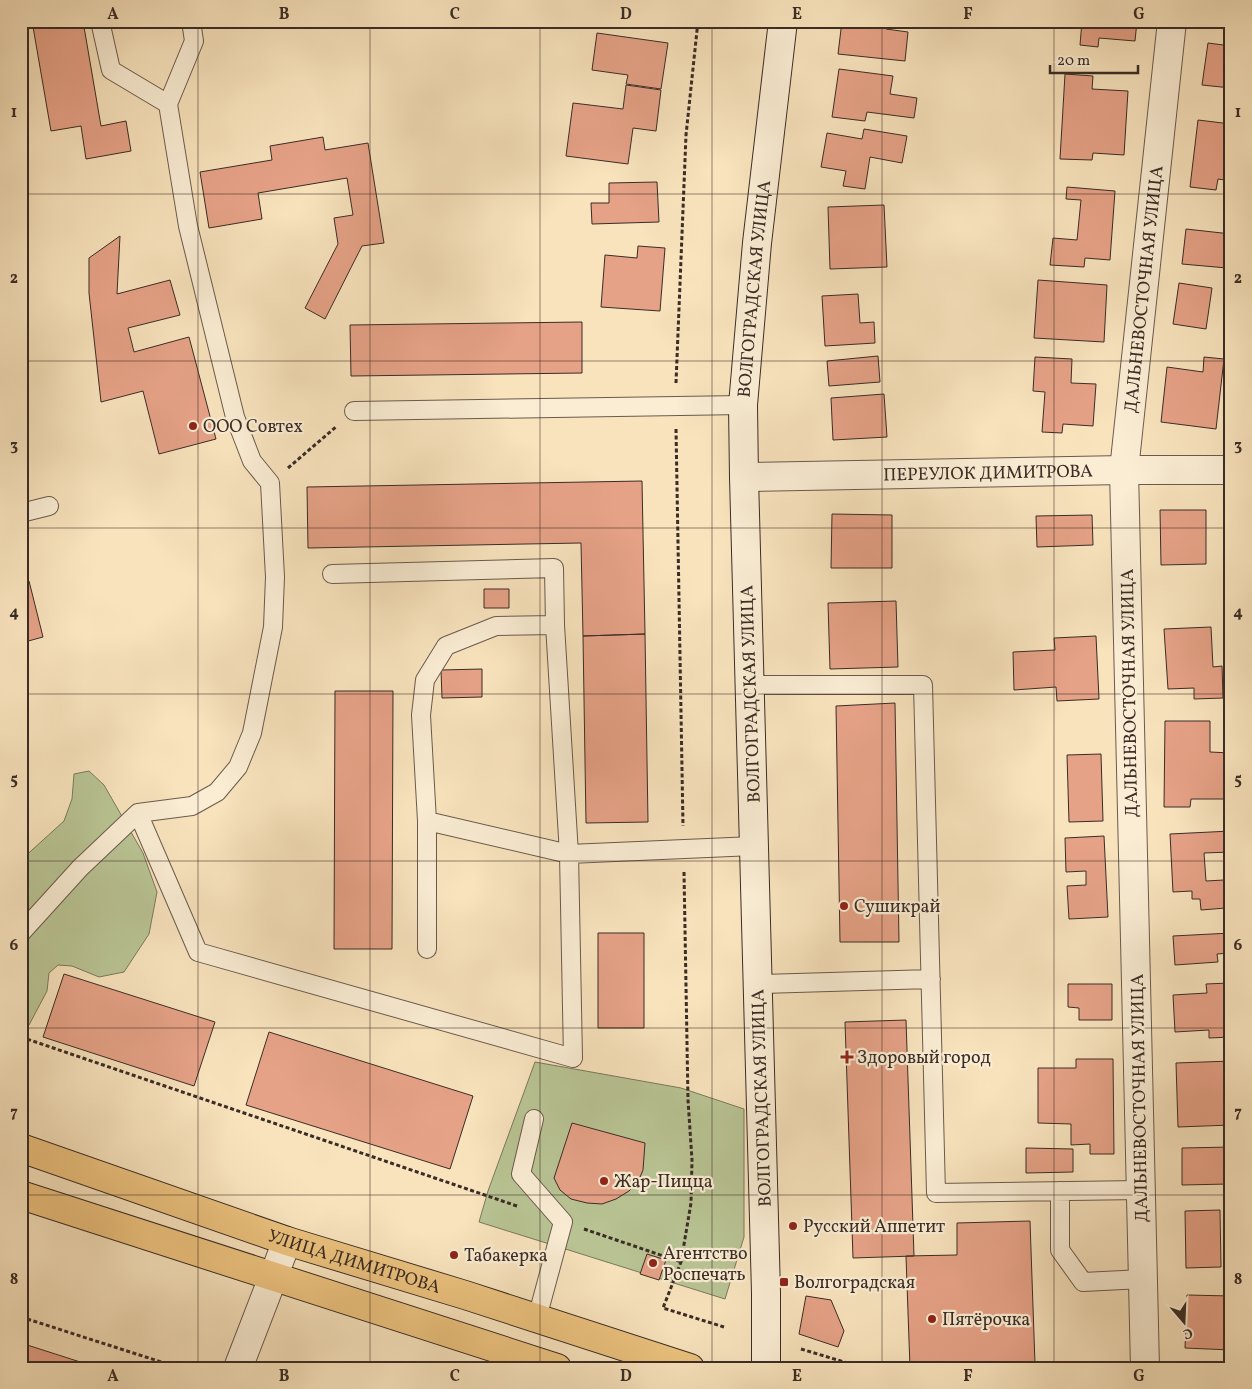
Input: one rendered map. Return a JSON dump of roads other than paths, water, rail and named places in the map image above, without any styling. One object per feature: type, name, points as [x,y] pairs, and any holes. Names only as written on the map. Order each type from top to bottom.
[{"type":"main road","name":"УЛИЦА ДИМИТРОВА","points":[[21,1148],[287,1241],[537,1318],[690,1368]]},
{"type":"main road","points":[[21,1195],[557,1368]]},
{"type":"street","name":"ВОЛГОГРАДСКАЯ УЛИЦА","points":[[766,1368],[766,1293],[743,406],[757,243],[782,21]]},
{"type":"street","name":"ДАЛЬНЕВОСТОЧНАЯ УЛИЦА","points":[[1145,1368],[1124,470],[1172,21]]},
{"type":"street","name":"ПЕРЕУЛОК ДИМИТРОВА","points":[[744,477],[1124,470],[1231,470]]},
{"type":"street","points":[[238,1368],[287,1241]]},
{"type":"lane","points":[[100,21],[111,70],[168,104]]},
{"type":"lane","points":[[21,933],[80,868],[138,813],[192,806],[217,792],[238,767],[252,733],[273,627],[275,577],[270,483],[252,461],[235,417],[188,226],[168,104],[194,41],[190,21]]},
{"type":"lane","points":[[354,411],[743,406]]},
{"type":"lane","points":[[21,513],[49,506]]},
{"type":"lane","points":[[138,813],[198,952],[573,1058],[569,854],[555,625],[554,568],[332,574]]},
{"type":"lane","points":[[428,948],[427,821],[421,715],[425,680],[446,646],[496,626],[555,625]]},
{"type":"lane","points":[[750,685],[923,684],[936,1193],[1141,1190]]},
{"type":"lane","points":[[427,821],[569,854],[754,846]]},
{"type":"lane","points":[[758,984],[931,979]]},
{"type":"lane","points":[[534,1119],[521,1174],[563,1222],[537,1318]]},
{"type":"lane","points":[[1060,1191],[1060,1250],[1083,1282],[1143,1279]]},
{"type":"place","name":"ООО Совтех","points":[[193,426]]},
{"type":"place","name":"Сушикрай","points":[[844,906]]},
{"type":"place","name":"Здоровый город","points":[[847,1057]]},
{"type":"place","name":"Жар-Пицца","points":[[604,1181]]},
{"type":"place","name":"Русский Аппетит","points":[[793,1226]]},
{"type":"place","name":"Табакерка","points":[[454,1255]]},
{"type":"place","name":"Агентство Роспечать","points":[[653,1263]]},
{"type":"place","name":"Волгоградская","points":[[784,1282]]},
{"type":"place","name":"Пятёрочка","points":[[932,1319]]}]
